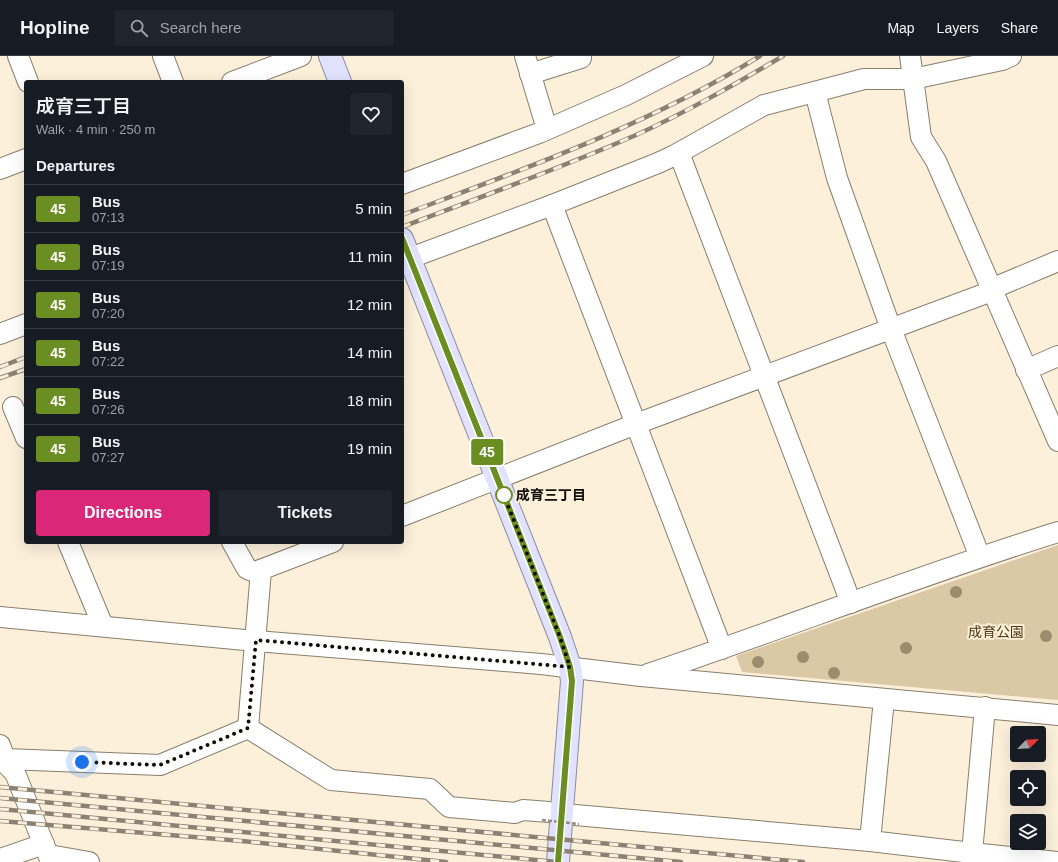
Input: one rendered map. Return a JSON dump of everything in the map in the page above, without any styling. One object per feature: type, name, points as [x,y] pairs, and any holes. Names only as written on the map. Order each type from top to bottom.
[{"type":"main road","points":[[330,56],[339,80]]},
{"type":"main road","points":[[405,253],[498,479],[560,637],[570,667],[572,681],[558,862]]},
{"type":"street","points":[[163,56],[172,80]]},
{"type":"street","points":[[237,80],[301,56]]},
{"type":"street","points":[[404,183],[547,129],[626,95],[703,56]]},
{"type":"street","points":[[910,56],[921,137],[936,161],[1058,441]]},
{"type":"street","points":[[20,57],[27,80]]},
{"type":"street","points":[[405,253],[552,205],[677,154],[764,105],[864,79],[913,79],[1005,57]]},
{"type":"street","points":[[547,129],[527,65],[581,58]]},
{"type":"street","points":[[815,92],[837,178],[891,329],[980,557]]},
{"type":"street","points":[[677,154],[765,376],[851,603]]},
{"type":"street","points":[[0,169],[24,160]]},
{"type":"street","points":[[552,205],[722,649]]},
{"type":"street","points":[[404,515],[636,424],[992,291],[996,287],[1058,261]]},
{"type":"street","points":[[0,334],[24,325]]},
{"type":"street","points":[[1026,370],[1058,356]]},
{"type":"street","points":[[13,407],[24,433]]},
{"type":"street","points":[[641,676],[722,649],[980,557],[1058,532]]},
{"type":"street","points":[[69,544],[103,626]]},
{"type":"street","points":[[233,544],[247,569],[258,571],[328,544]]},
{"type":"street","points":[[248,728],[256,640],[258,571]]},
{"type":"street","points":[[0,616],[570,667],[641,676],[1058,715]]},
{"type":"street","points":[[870,841],[884,699]]},
{"type":"street","points":[[972,854],[985,707]]},
{"type":"street","points":[[3,758],[160,765],[248,728]]},
{"type":"street","points":[[248,728],[331,780],[430,789],[449,807],[515,813],[523,810],[546,816]]},
{"type":"street","points":[[3,758],[15,772],[48,854]]},
{"type":"street","points":[[577,819],[870,841],[972,854],[1058,862]]},
{"type":"street","points":[[0,842],[89,862]]},
{"type":"street","points":[[0,859],[48,854]]},
{"type":"path","points":[[546,816],[577,819]]},
{"type":"green space","name":"成育公園","points":[[1058,545],[1058,700],[742,672],[736,656]]},
{"type":"railway","points":[[404,214],[539,163],[630,125],[717,81],[760,56]]},
{"type":"railway","points":[[404,226],[549,171],[636,135],[692,107],[783,56]]},
{"type":"railway","points":[[0,367],[24,358]]},
{"type":"railway","points":[[0,378],[24,370]]},
{"type":"railway","points":[[0,787],[803,862]]},
{"type":"railway","points":[[0,798],[681,862]]},
{"type":"railway","points":[[0,809],[557,862]]},
{"type":"railway","points":[[0,821],[242,841],[446,862]]},
{"type":"bus line","name":"45","points":[[404,243],[560,637],[570,667],[572,681],[558,862]]},
{"type":"place","name":"成育三丁目","points":[[504,495]]},
{"type":"route","points":[[82,762],[160,765],[248,728],[256,640],[570,667],[560,637],[503,493],[504,495]]}]
